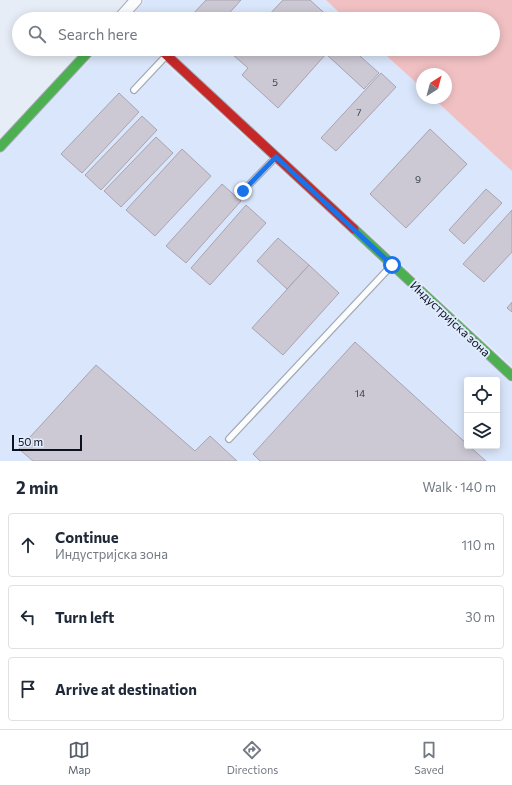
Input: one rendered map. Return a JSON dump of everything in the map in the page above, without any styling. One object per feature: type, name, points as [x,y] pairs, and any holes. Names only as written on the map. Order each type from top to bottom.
[{"type":"street","points":[[127,12],[136,0]]},
{"type":"street","points":[[0,147],[84,56]]},
{"type":"street","name":"Индустријска зона","points":[[168,56],[512,376]]},
{"type":"lane","points":[[134,90],[161,56]]},
{"type":"lane","points":[[243,191],[276,157]]},
{"type":"lane","points":[[229,439],[392,265]]},
{"type":"shaded area","points":[[145,0],[326,0],[339,12],[134,12]]},
{"type":"shaded area","points":[[326,0],[512,0],[512,171],[439,104],[452,104],[452,68],[416,68],[416,83],[387,56],[500,56],[500,12],[339,12]]},
{"type":"shaded area","points":[[93,56],[157,56],[512,383],[512,461],[0,461],[0,151]]},
{"type":"shaded area","points":[[176,56],[387,56],[416,83],[416,104],[440,104],[512,171],[512,366]]},
{"type":"building","points":[[206,0],[241,0],[230,12],[195,12]]},
{"type":"building","points":[[283,0],[310,0],[323,12],[272,12]]},
{"type":"building","points":[[234,56],[324,56],[278,108],[242,75],[248,68]]},
{"type":"building","points":[[328,56],[360,56],[379,73],[364,89]]},
{"type":"building","points":[[381,73],[396,87],[336,151],[321,138]]},
{"type":"building","points":[[119,93],[139,112],[82,173],[61,154]]},
{"type":"building","points":[[142,116],[157,130],[101,190],[85,175]]},
{"type":"building","points":[[430,129],[467,164],[406,228],[370,194]]},
{"type":"building","points":[[156,137],[173,153],[121,207],[104,191]]},
{"type":"building","points":[[182,149],[211,176],[155,236],[126,210]]},
{"type":"building","points":[[222,184],[241,201],[186,263],[166,246]]},
{"type":"building","points":[[486,189],[502,203],[464,244],[449,230]]},
{"type":"building","points":[[246,205],[266,223],[210,285],[191,268]]},
{"type":"building","points":[[512,210],[512,252],[484,282],[463,264]]},
{"type":"building","points":[[278,238],[309,265],[287,289],[257,261]]},
{"type":"building","points":[[309,265],[339,293],[283,355],[252,328]]},
{"type":"building","points":[[512,302],[512,312],[507,308]]},
{"type":"building","points":[[355,342],[464,441],[464,449],[472,449],[486,461],[260,461],[253,454]]},
{"type":"building","points":[[96,365],[195,451],[210,436],[237,461],[33,461],[19,449]]},
{"type":"traffic: fast","points":[[0,147],[84,56]]},
{"type":"traffic: fast","points":[[354,229],[512,376]]},
{"type":"traffic: jam","points":[[168,56],[354,229]]},
{"type":"route","points":[[243,191],[276,157],[392,265]]}]
